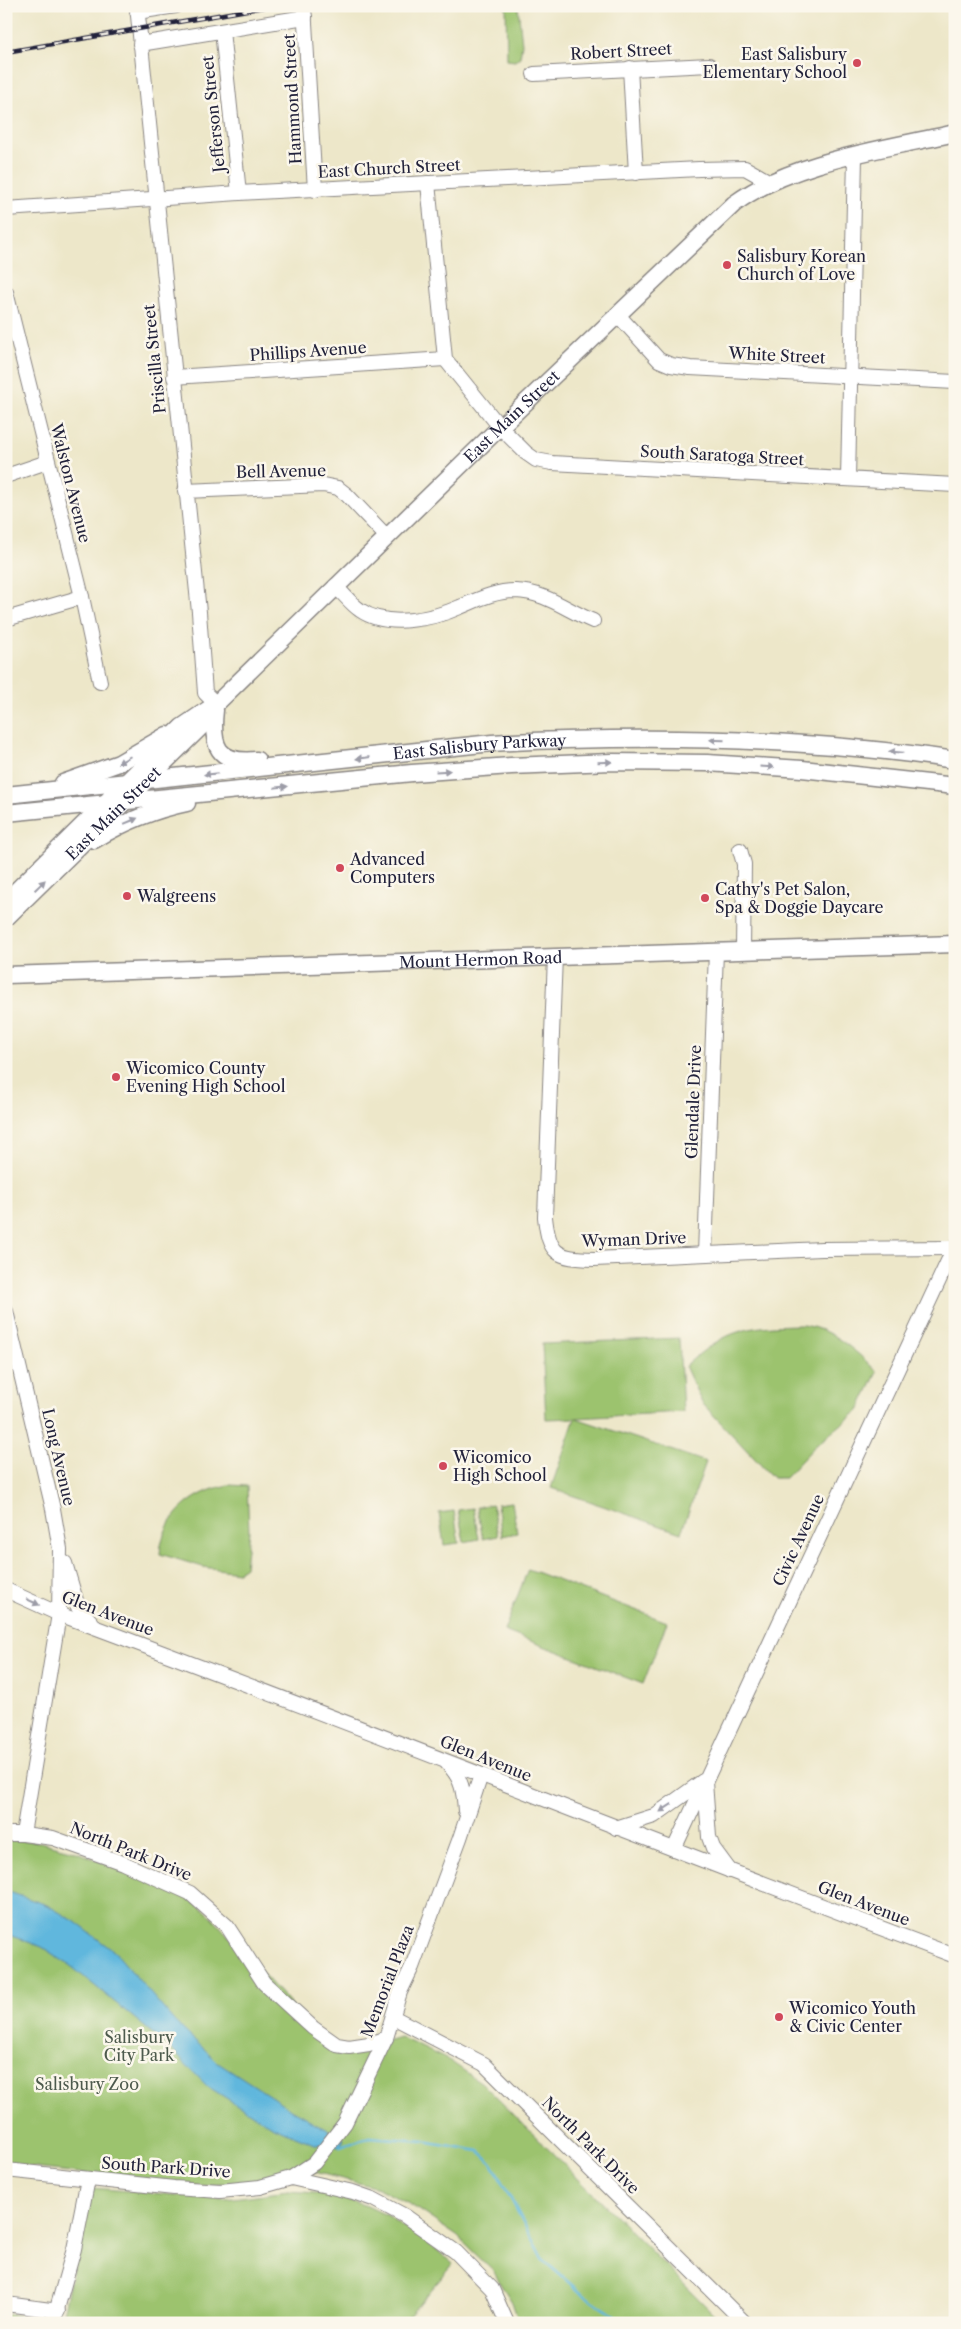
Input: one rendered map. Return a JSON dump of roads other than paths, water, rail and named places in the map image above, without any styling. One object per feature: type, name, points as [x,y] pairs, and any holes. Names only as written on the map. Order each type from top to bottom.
[{"type":"main road","name":"East Main Street","points":[[6,918],[72,845],[125,792],[182,727],[216,704],[500,427],[721,216],[750,193],[770,182],[830,162],[955,133]]},
{"type":"main road","name":"East Main Street","points":[[143,782],[210,719],[216,704]]},
{"type":"main road","points":[[216,704],[214,741],[218,749],[233,760],[242,762],[281,759],[329,762]]},
{"type":"main road","points":[[37,792],[119,763],[182,727]]},
{"type":"main road","name":"East Salisbury Parkway","points":[[125,792],[143,782],[492,743],[603,739],[757,741],[951,758]]},
{"type":"main road","name":"East Salisbury Parkway","points":[[6,795],[37,792],[232,792],[412,773],[610,762],[716,764],[885,777],[955,786]]},
{"type":"main road","points":[[885,777],[914,788],[955,794]]},
{"type":"main road","name":"East Main Street","points":[[6,901],[72,845],[105,802],[125,792]]},
{"type":"main road","points":[[6,813],[32,817],[65,816],[70,822],[72,845],[158,809],[220,797],[232,792]]},
{"type":"main road","points":[[6,813],[105,802]]},
{"type":"main road","name":"Mount Hermon Road","points":[[6,974],[955,944]]},
{"type":"street","points":[[137,9],[176,6]]},
{"type":"street","name":"Priscilla Street","points":[[137,9],[185,492],[199,612],[205,693],[216,704]]},
{"type":"street","points":[[140,44],[222,31],[305,12]]},
{"type":"street","name":"Hammond Street","points":[[305,12],[315,190]]},
{"type":"street","name":"Jefferson Street","points":[[222,31],[239,193]]},
{"type":"street","name":"Robert Street","points":[[534,74],[709,65]]},
{"type":"street","points":[[630,68],[636,173]]},
{"type":"street","points":[[848,479],[855,156]]},
{"type":"street","name":"East Church Street","points":[[6,209],[239,193],[745,168],[770,182]]},
{"type":"street","points":[[428,183],[445,359]]},
{"type":"street","name":"Walston Avenue","points":[[6,292],[82,597],[100,682]]},
{"type":"street","name":"White Street","points":[[618,315],[659,360],[671,365],[690,368],[955,382]]},
{"type":"street","name":"Phillips Avenue","points":[[174,377],[445,359]]},
{"type":"street","name":"South Saratoga Street","points":[[445,359],[500,427],[526,453],[536,460],[552,463],[955,485]]},
{"type":"street","points":[[6,476],[48,462]]},
{"type":"street","name":"Bell Avenue","points":[[185,492],[323,485],[338,488],[348,495],[387,537]]},
{"type":"street","points":[[336,586],[360,611],[380,618],[398,620],[432,617],[496,593],[514,591],[544,596],[575,614],[593,621]]},
{"type":"street","points":[[6,619],[82,597]]},
{"type":"street","points":[[740,850],[744,864],[743,950]]},
{"type":"street","name":"Glendale Drive","points":[[705,1254],[716,951]]},
{"type":"street","name":"Wyman Drive","points":[[555,956],[545,1217],[552,1247],[566,1258],[954,1247]]},
{"type":"street","name":"Civic Avenue","points":[[674,1849],[954,1247]]},
{"type":"street","name":"Long Avenue","points":[[6,1310],[53,1508],[60,1549],[59,1614],[23,1834]]},
{"type":"street","points":[[60,1549],[78,1608],[98,1628]]},
{"type":"street","name":"Glen Avenue","points":[[6,1590],[59,1614],[955,1956]]},
{"type":"street","points":[[443,1759],[456,1772],[461,1782],[466,1819]]},
{"type":"street","name":"Memorial Plaza","points":[[291,2178],[314,2163],[325,2152],[337,2135],[345,2123],[386,2038],[400,1992],[412,1967],[481,1775]]},
{"type":"street","points":[[616,1828],[654,1816],[676,1802],[705,1779]]},
{"type":"street","points":[[705,1779],[709,1837],[714,1848],[731,1872]]},
{"type":"street","name":"North Park Drive","points":[[6,1834],[53,1838],[122,1864],[190,1893],[227,1926],[264,1984],[313,2028],[337,2045],[360,2046],[386,2038]]},
{"type":"street","name":"North Park Drive","points":[[393,2017],[484,2064],[745,2323]]},
{"type":"street","name":"South Park Drive","points":[[6,2170],[220,2191],[260,2187],[291,2178],[354,2192],[406,2216],[449,2247],[470,2265],[492,2289],[507,2323]]},
{"type":"street","points":[[6,2304],[56,2317],[74,2248],[88,2179]]},
{"type":"water","points":[[6,1891],[47,1905],[74,1921],[115,1952],[175,2022],[218,2062],[292,2110],[344,2139],[340,2147],[315,2144],[271,2126],[207,2086],[168,2046],[72,1967],[42,1947],[6,1934]]},
{"type":"waterway","points":[[340,2147],[369,2137],[424,2141],[479,2151],[492,2163],[543,2260],[581,2293],[626,2323]]},
{"type":"railway","points":[[6,52],[270,6]]},
{"type":"place","name":"East Salisbury Elementary School","points":[[857,63]]},
{"type":"place","name":"Salisbury Korean Church of Love","points":[[727,265]]},
{"type":"place","name":"Advanced Computers","points":[[340,868]]},
{"type":"place","name":"Walgreens","points":[[127,896]]},
{"type":"place","name":"Cathy's Pet Salon, Spa & Doggie Daycare","points":[[705,898]]},
{"type":"place","name":"Wicomico County Evening High School","points":[[116,1077]]},
{"type":"place","name":"Wicomico High School","points":[[443,1466]]},
{"type":"place","name":"Wicomico Youth & Civic Center","points":[[779,2017]]},
{"type":"park label","name":"Salisbury City Park","points":[[139,2046]]},
{"type":"park label","name":"Salisbury Zoo","points":[[87,2084]]}]
